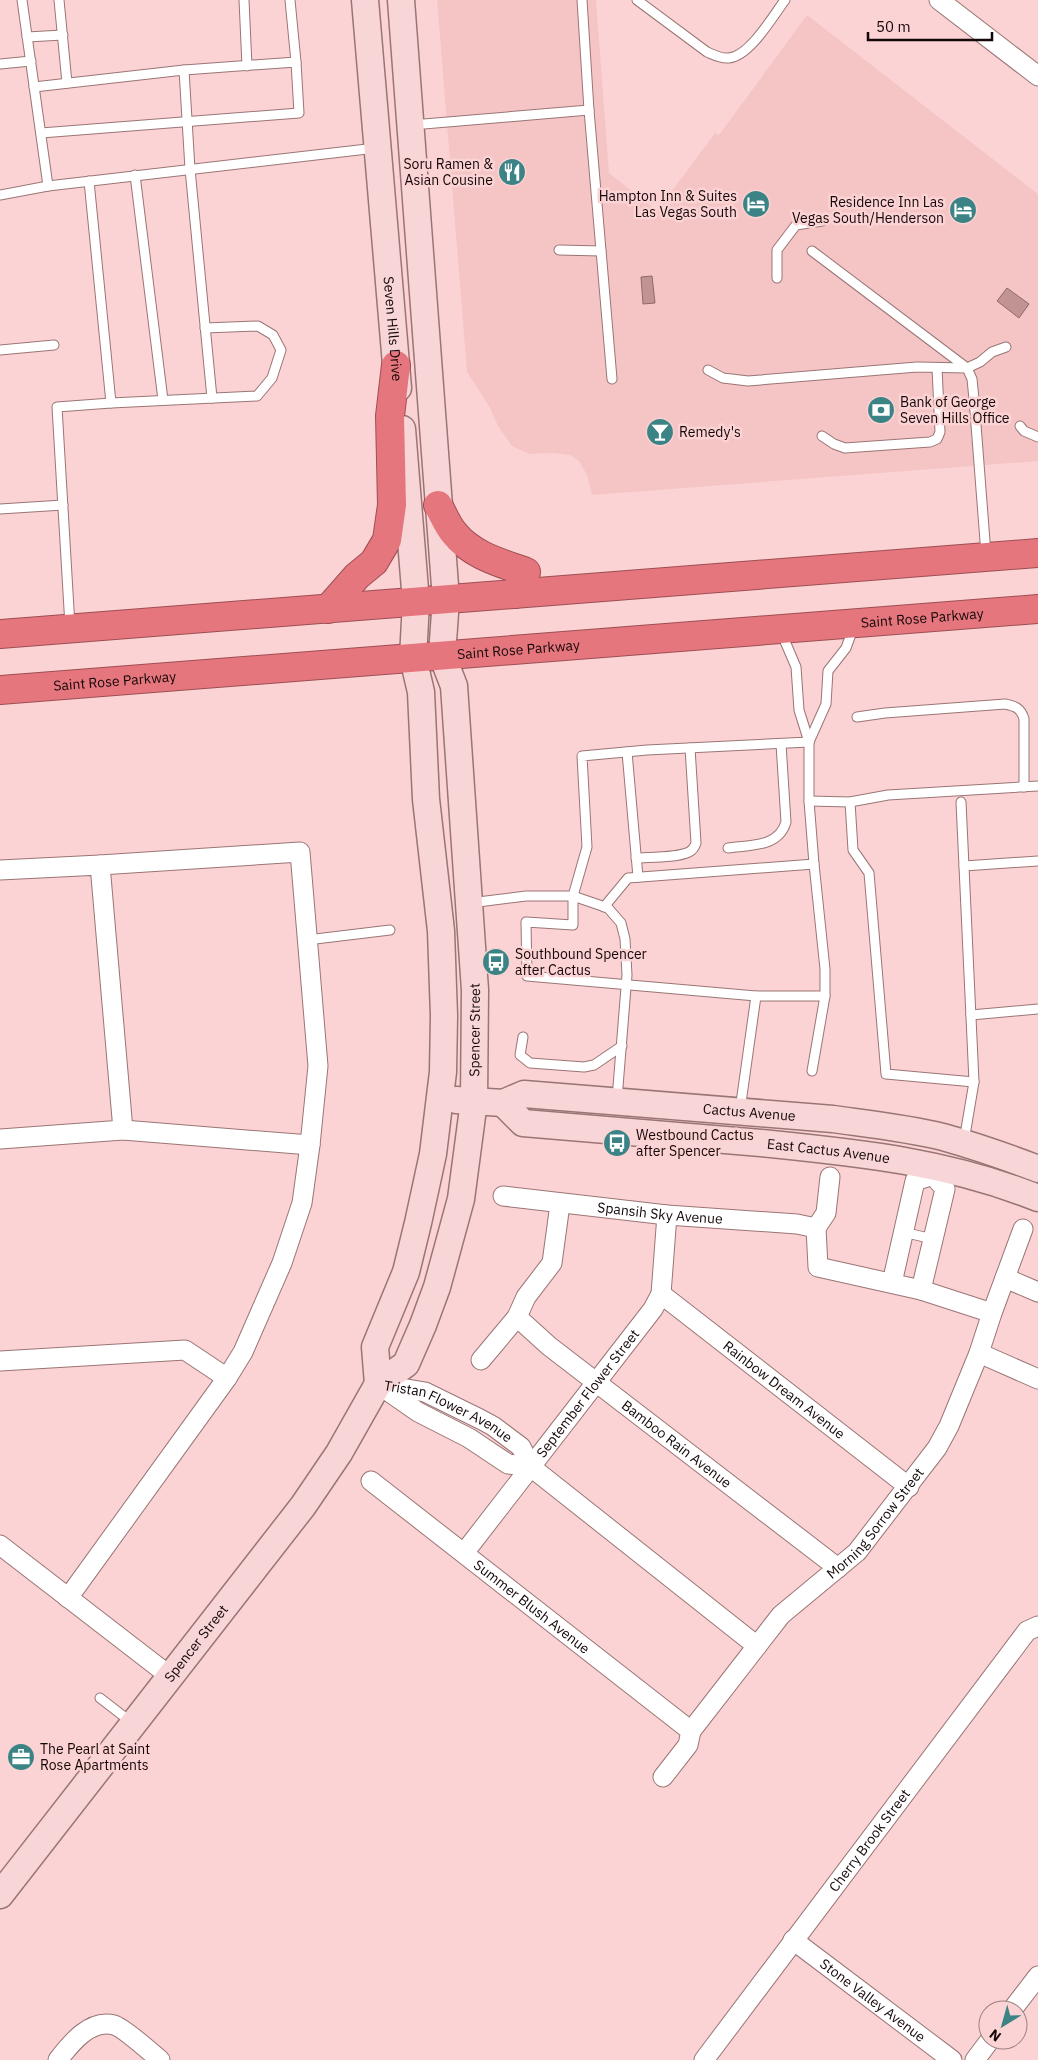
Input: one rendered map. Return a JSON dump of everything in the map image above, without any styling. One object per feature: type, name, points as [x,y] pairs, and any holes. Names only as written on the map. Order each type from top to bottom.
[{"type":"highway","points":[[328,609],[357,576],[374,562],[387,540],[392,505],[390,416],[396,365]]},
{"type":"highway","points":[[438,505],[453,532],[467,546],[495,561],[526,572],[515,594]]},
{"type":"highway","points":[[0,634],[1038,553]]},
{"type":"highway","name":"Saint Rose Parkway","points":[[0,690],[1038,609]]},
{"type":"main road","name":"Seven Hills Drive","points":[[365,0],[376,148],[416,602],[413,658]]},
{"type":"main road","points":[[401,0],[446,600],[442,655]]},
{"type":"main road","name":"Spencer Street","points":[[378,1384],[375,1347],[406,1272],[433,1154],[457,1100],[475,990],[454,686],[442,655]]},
{"type":"main road","name":"Spencer Street","points":[[0,1895],[303,1506],[338,1454],[378,1384],[406,1364],[437,1287],[461,1199],[457,1100],[444,1016],[441,931],[426,799],[422,692],[413,658]]},
{"type":"main road","name":"Cactus Avenue","points":[[457,1100],[503,1103],[524,1094],[833,1119],[874,1124],[941,1137],[1038,1170]]},
{"type":"main road","name":"East Cactus Avenue","points":[[503,1103],[523,1123],[864,1153],[1008,1186],[1038,1198]]},
{"type":"main road","points":[[644,1133],[650,1129],[666,1125],[721,1127],[731,1125],[740,1112]]},
{"type":"main road","points":[[833,1119],[840,1126],[851,1132],[916,1148],[924,1153],[934,1170],[946,1158],[954,1157],[1017,1173],[1032,1174],[1038,1170]]},
{"type":"street","points":[[944,1],[1038,76]]},
{"type":"street","points":[[0,870],[300,852],[318,1066],[302,1203],[282,1263],[243,1352],[227,1378],[68,1598]]},
{"type":"street","points":[[100,865],[123,1130]]},
{"type":"street","points":[[0,1139],[123,1130],[310,1144]]},
{"type":"street","points":[[892,1283],[916,1181],[934,1170],[945,1189],[921,1290]]},
{"type":"street","points":[[830,1177],[826,1213],[816,1228],[818,1267],[921,1290],[992,1313]]},
{"type":"street","name":"Spansih Sky Avenue","points":[[503,1196],[542,1199],[560,1204],[667,1215],[797,1224],[816,1228]]},
{"type":"street","points":[[481,1360],[517,1317],[526,1297],[552,1263],[560,1204]]},
{"type":"street","name":"September Flower Street","points":[[464,1553],[653,1309],[661,1294],[667,1215]]},
{"type":"street","name":"Morning Sorrow Street","points":[[663,1777],[688,1745],[691,1731],[781,1615],[857,1552],[937,1448],[950,1426],[979,1353],[1023,1229]]},
{"type":"street","points":[[1005,1278],[1038,1292]]},
{"type":"street","name":"Rainbow Dream Avenue","points":[[661,1294],[908,1486]]},
{"type":"street","name":"Bamboo Rain Avenue","points":[[517,1317],[549,1346],[838,1568]]},
{"type":"street","points":[[0,1361],[185,1350],[227,1378]]},
{"type":"street","points":[[979,1353],[1038,1379]]},
{"type":"street","name":"Tristan Flower Avenue","points":[[378,1384],[418,1412],[466,1424],[481,1444],[508,1464],[531,1467],[757,1646]]},
{"type":"street","name":"Summer Blush Avenue","points":[[371,1481],[691,1731]]},
{"type":"street","points":[[0,1545],[171,1677]]},
{"type":"street","name":"Cherry Brook Street","points":[[704,2060],[793,1940],[1034,1633]]},
{"type":"street","name":"Stone Valley Avenue","points":[[793,1940],[952,2060]]},
{"type":"street","points":[[1020,2000],[1038,1976]]},
{"type":"street","points":[[58,2060],[70,2044],[95,2025],[115,2025],[160,2060]]},
{"type":"street","points":[[974,2060],[982,2050]]},
{"type":"lane","points":[[22,0],[48,186]]},
{"type":"lane","points":[[59,0],[67,83]]},
{"type":"lane","points":[[244,0],[247,66]]},
{"type":"lane","points":[[41,133],[300,113],[290,0]]},
{"type":"lane","points":[[582,0],[589,110],[612,379]]},
{"type":"lane","points":[[637,0],[707,52],[718,57],[729,58],[739,56],[748,49],[785,0]]},
{"type":"lane","points":[[27,37],[63,35]]},
{"type":"lane","points":[[0,64],[31,61]]},
{"type":"lane","points":[[34,87],[184,70],[296,62]]},
{"type":"lane","points":[[184,70],[190,169],[212,398]]},
{"type":"lane","points":[[411,125],[589,110]]},
{"type":"lane","points":[[0,195],[48,186],[135,175],[376,148]]},
{"type":"lane","points":[[135,175],[163,400]]},
{"type":"lane","points":[[89,181],[111,403]]},
{"type":"lane","points":[[777,278],[777,250],[796,225],[822,221]]},
{"type":"lane","points":[[559,250],[602,251]]},
{"type":"lane","points":[[812,251],[967,368],[972,378],[986,557]]},
{"type":"lane","points":[[70,628],[57,407],[257,396],[272,378],[281,350],[273,336],[258,326],[205,328]]},
{"type":"lane","points":[[0,350],[54,345]]},
{"type":"lane","points":[[708,370],[723,378],[748,381],[917,367],[967,368],[980,362],[992,352],[1006,347]]},
{"type":"lane","points":[[822,436],[834,444],[845,448],[930,442],[937,439],[940,432],[937,368]]},
{"type":"lane","points":[[1020,426],[1024,431],[1038,437]]},
{"type":"lane","points":[[0,509],[63,505]]},
{"type":"lane","points":[[809,742],[826,704],[828,671],[846,648],[856,624]]},
{"type":"lane","points":[[780,630],[796,666],[799,710],[809,742],[809,801],[826,969],[825,996],[812,1070]]},
{"type":"lane","points":[[857,717],[885,713],[1005,704],[1017,706],[1022,712],[1024,719],[1024,787]]},
{"type":"lane","points":[[809,742],[582,756],[587,847],[573,896],[573,925],[526,922],[526,976],[756,996],[825,996]]},
{"type":"lane","points":[[728,848],[767,842],[778,838],[784,832],[786,822],[781,744]]},
{"type":"lane","points":[[636,858],[680,854],[690,852],[694,848],[696,843],[690,748]]},
{"type":"lane","points":[[627,752],[638,877]]},
{"type":"lane","points":[[809,801],[850,802],[888,794],[1038,786]]},
{"type":"lane","points":[[850,802],[853,850],[869,873],[886,1074],[974,1082]]},
{"type":"lane","points":[[962,802],[974,1082],[963,1143]]},
{"type":"lane","points":[[964,866],[1038,861]]},
{"type":"lane","points":[[604,907],[628,878],[814,864]]},
{"type":"lane","points":[[470,903],[526,896],[573,896],[608,908],[621,922],[626,939],[626,984],[616,1101]]},
{"type":"lane","points":[[308,940],[390,930]]},
{"type":"lane","points":[[740,1112],[756,996]]},
{"type":"lane","points":[[971,1015],[1038,1009]]},
{"type":"lane","points":[[522,1037],[520,1054],[524,1060],[530,1063],[584,1067],[594,1065],[622,1046]]},
{"type":"lane","points":[[904,1232],[934,1239]]},
{"type":"lane","points":[[100,1698],[133,1724]]},
{"type":"shaded area","points":[[437,0],[596,0],[609,173],[657,211],[715,133],[719,135],[807,15],[1038,194],[1038,461],[592,495],[587,475],[579,461],[570,455],[553,453],[529,454],[512,446],[498,426],[490,408],[467,372]]},
{"type":"shaded area","points":[[652,276],[655,303],[643,304],[641,277]]},
{"type":"shaded area","points":[[1007,288],[1029,304],[1019,318],[997,301]]},
{"type":"place","name":"Soru Ramen & Asian Cousine","points":[[512,172]]},
{"type":"place","name":"Hampton Inn & Suites Las Vegas South","points":[[756,204]]},
{"type":"place","name":"Residence Inn Las Vegas South/Henderson","points":[[963,210]]},
{"type":"place","name":"Bank of George Seven Hills Office","points":[[881,410]]},
{"type":"place","name":"Remedy's","points":[[660,432]]},
{"type":"place","name":"Southbound Spencer after Cactus","points":[[496,962]]},
{"type":"place","name":"Westbound Cactus after Spencer","points":[[617,1143]]},
{"type":"place","name":"The Pearl at Saint Rose Apartments","points":[[21,1757]]}]
